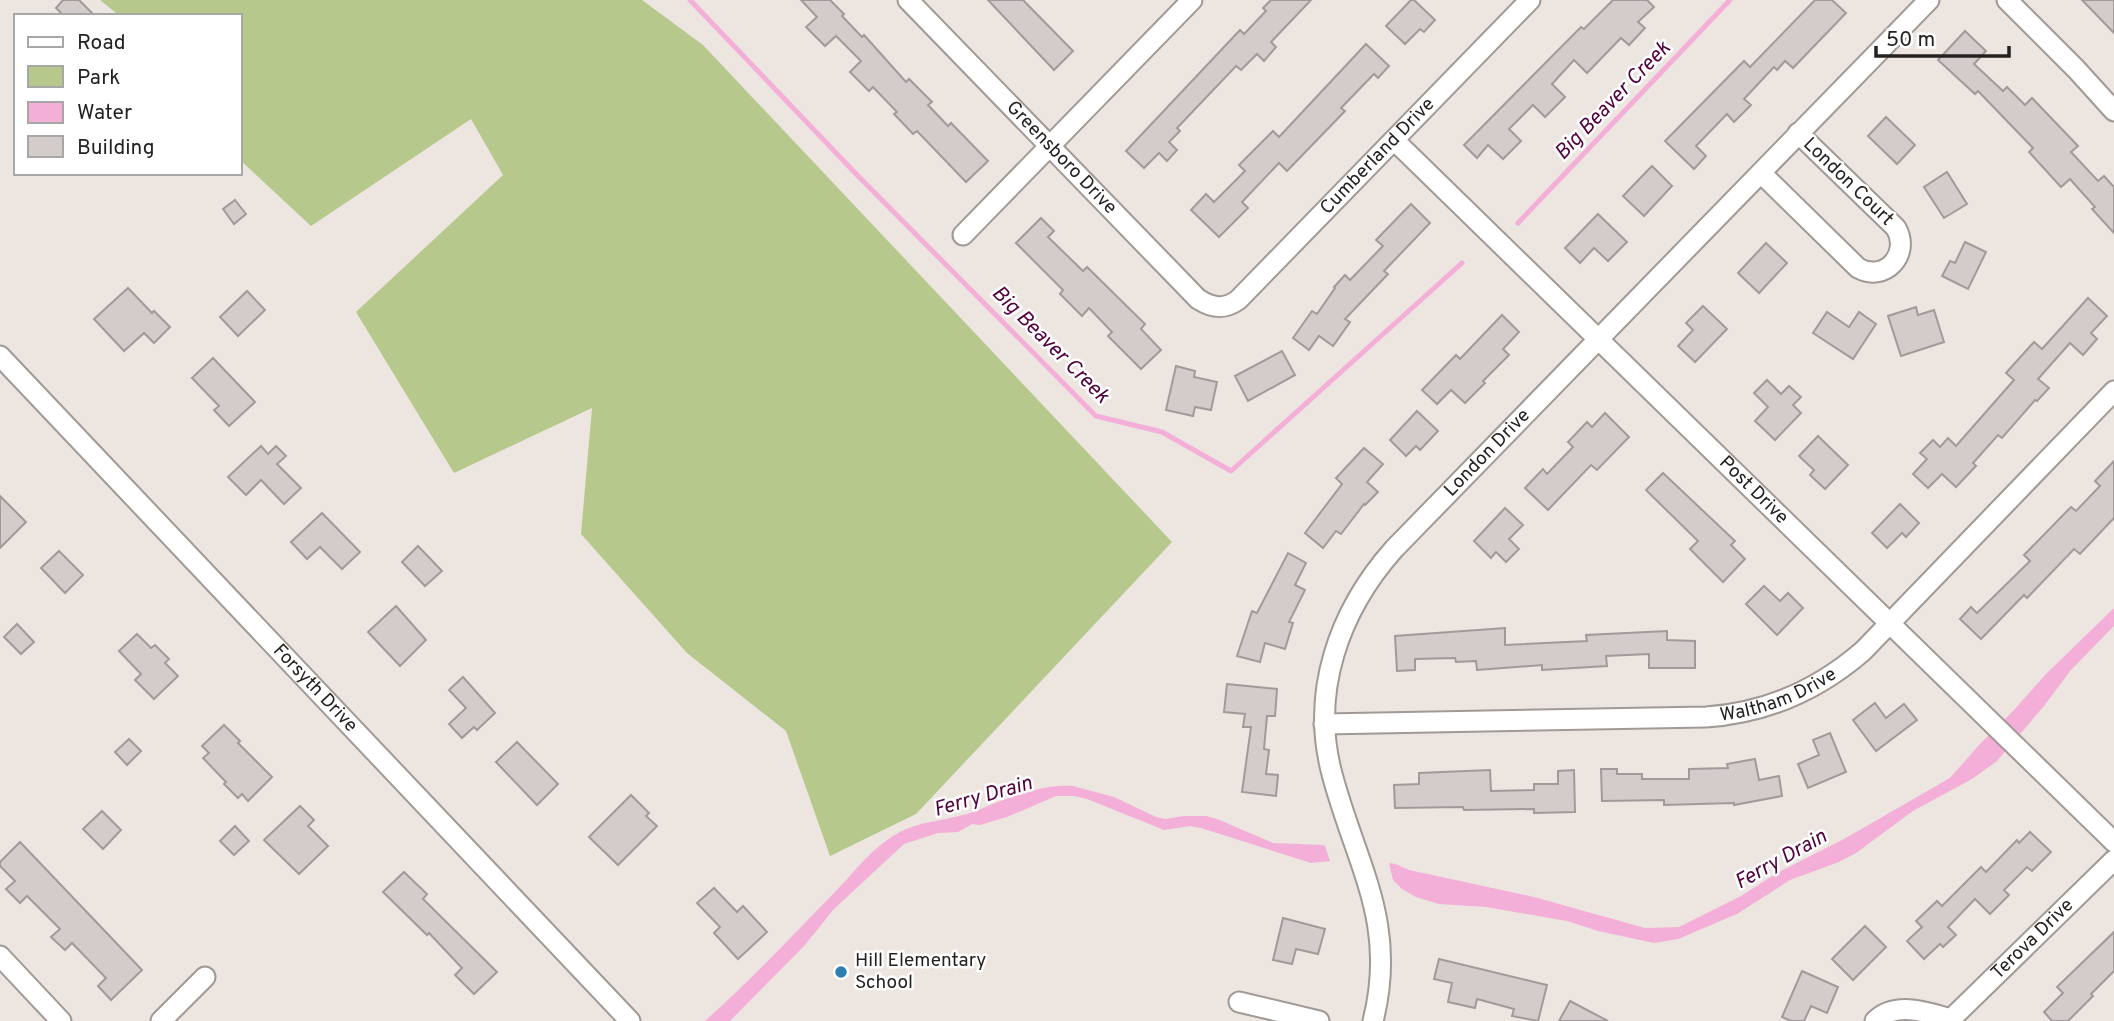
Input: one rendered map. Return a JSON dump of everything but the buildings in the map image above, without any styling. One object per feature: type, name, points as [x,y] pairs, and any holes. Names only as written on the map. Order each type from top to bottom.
[{"type":"street","name":"Greensboro Drive","points":[[908,0],[1198,299],[1211,306],[1222,307]]},
{"type":"street","points":[[963,235],[1192,0]]},
{"type":"street","name":"Cumberland Drive","points":[[1222,307],[1238,300],[1530,0]]},
{"type":"street","name":"London Drive","points":[[1373,1021],[1382,952],[1377,916],[1334,780],[1324,724],[1326,687],[1333,654],[1346,618],[1373,574],[1394,549],[1929,0]]},
{"type":"street","points":[[2007,0],[2114,111]]},
{"type":"street","name":"London Court","points":[[1761,173],[1858,268],[1875,272],[1885,270],[1891,265],[1900,252],[1901,243],[1896,228],[1798,133]]},
{"type":"street","name":"Post Drive","points":[[1394,140],[2114,842]]},
{"type":"street","name":"Forsyth Drive","points":[[0,356],[630,1021]]},
{"type":"street","name":"Waltham Drive","points":[[1324,724],[1726,716],[1774,704],[1816,685],[1851,661],[2114,391]]},
{"type":"street","name":"Terova Drive","points":[[1875,1021],[1882,1014],[1901,1009],[1933,1014],[1950,1020],[2114,860]]},
{"type":"street","points":[[0,956],[61,1021]]},
{"type":"street","points":[[161,1021],[205,977]]},
{"type":"street","points":[[1239,1002],[1319,1021]]},
{"type":"green space","points":[[100,0],[642,0],[703,45],[1172,542],[916,814],[830,856],[786,731],[687,653],[581,534],[592,408],[454,473],[356,312],[503,175],[471,119],[311,226],[242,162],[242,14],[118,14]]},
{"type":"water","name":"Ferry Drain","points":[[2114,608],[2114,626],[2071,670],[1997,761],[1972,779],[1913,811],[1856,853],[1790,880],[1737,914],[1678,939],[1654,943],[1567,921],[1486,907],[1439,904],[1416,897],[1393,880],[1389,863],[1409,870],[1534,897],[1645,928],[1679,927],[1741,896],[1777,873],[1844,839],[1950,778],[2046,674]]},
{"type":"water","name":"Ferry Drain","points":[[1073,786],[1114,797],[1156,817],[1166,819],[1206,816],[1273,843],[1322,845],[1325,846],[1330,861],[1311,863],[1201,828],[1190,826],[1164,830],[1087,799],[1056,796],[1007,817],[980,825],[972,824],[958,832],[938,833],[904,844],[833,910],[805,945],[730,1021],[705,1021],[770,959],[866,859],[893,836],[912,827],[967,814],[1023,793],[1048,787]]},
{"type":"waterway","name":"Big Beaver Creek","points":[[690,0],[860,178],[1096,416],[1162,432],[1231,471],[1462,263]]},
{"type":"waterway","name":"Big Beaver Creek","points":[[1518,223],[1730,0]]},
{"type":"place","name":"Hill Elementary School","points":[[841,972]]}]
